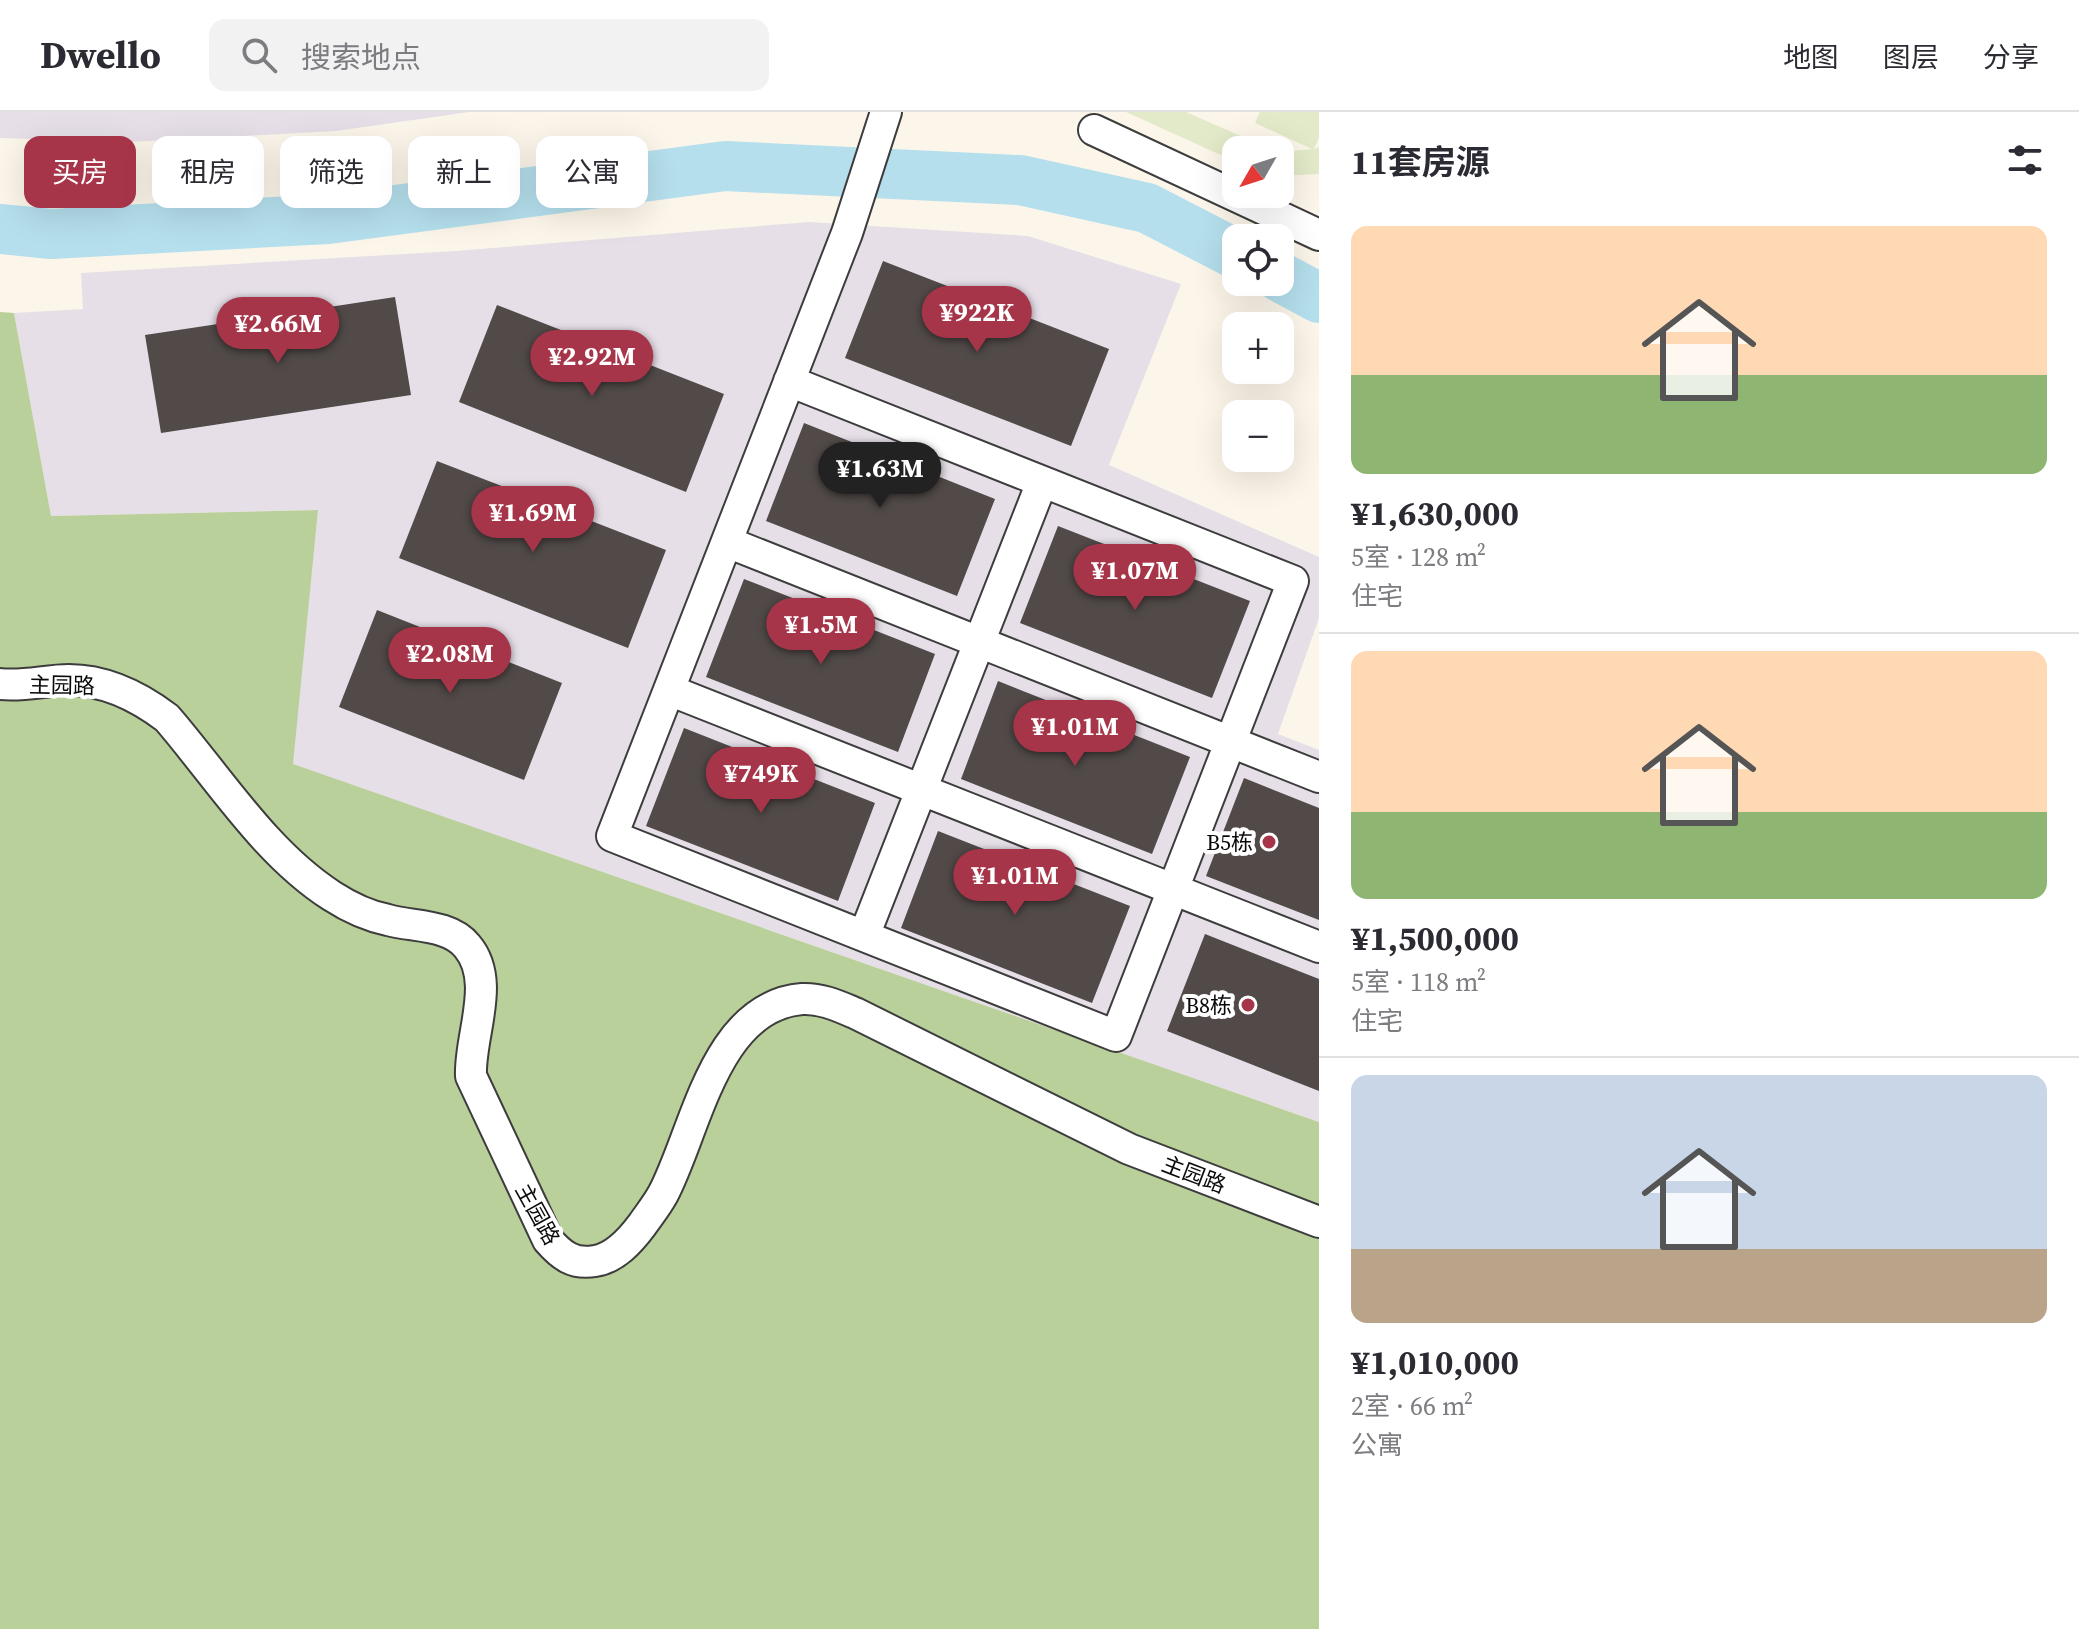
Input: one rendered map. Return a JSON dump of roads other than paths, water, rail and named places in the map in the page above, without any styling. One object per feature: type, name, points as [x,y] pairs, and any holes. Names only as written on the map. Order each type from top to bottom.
[{"type":"street","points":[[789,381],[1293,581],[1116,1036],[612,836],[727,542],[789,381],[847,233],[885,116]]},
{"type":"street","points":[[1094,130],[1319,235]]},
{"type":"street","points":[[864,936],[1042,482]]},
{"type":"street","points":[[727,542],[1319,777]]},
{"type":"street","name":"主园路","points":[[0,684],[69,680],[99,683],[148,703],[167,718],[271,841],[330,895],[357,910],[386,920],[452,934],[468,947],[478,967],[481,988],[469,1054],[471,1076],[548,1240],[562,1256],[580,1262],[598,1261],[614,1254],[632,1238],[662,1196],[702,1096],[730,1044],[764,1013],[802,999],[824,1000],[855,1013],[1129,1149],[1319,1222]]},
{"type":"street","points":[[669,690],[1319,947]]},
{"type":"waterway","points":[[0,229],[51,234],[328,219],[725,166],[1020,180],[1147,208],[1222,247]]},
{"type":"waterway","points":[[1294,285],[1319,298]]},
{"type":"place","name":"B5栋","points":[[1269,842]]},
{"type":"place","name":"B8栋","points":[[1248,1005]]}]
